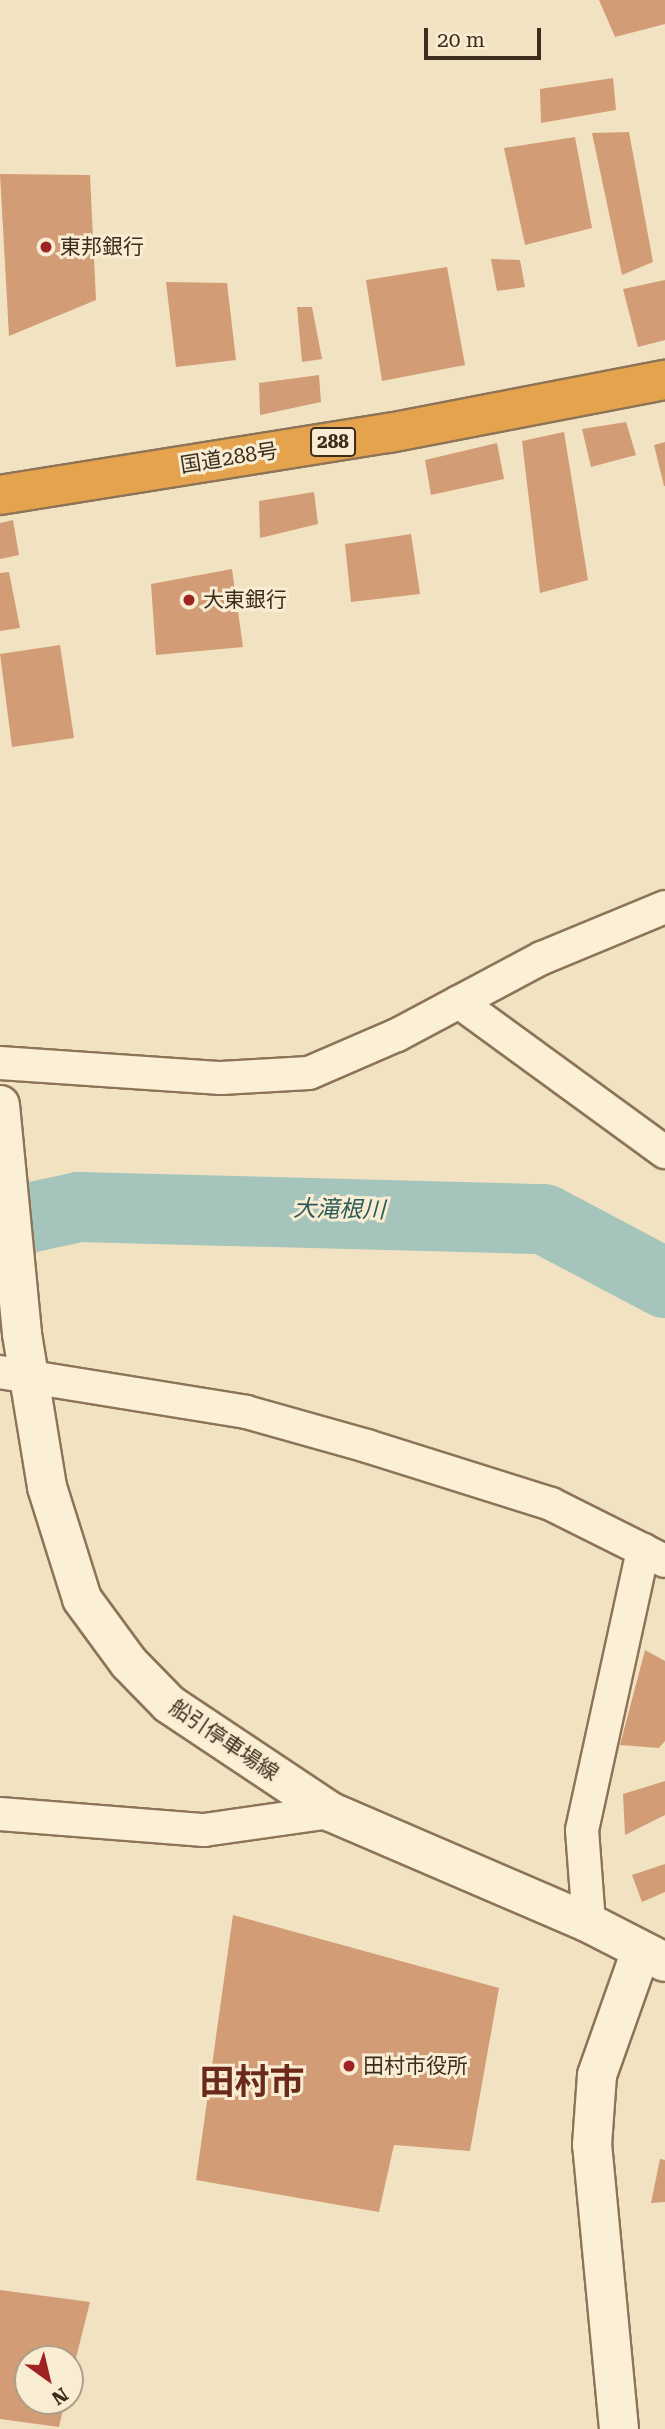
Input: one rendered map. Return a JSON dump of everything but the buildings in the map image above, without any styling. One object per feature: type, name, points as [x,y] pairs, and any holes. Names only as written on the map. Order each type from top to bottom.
[{"type":"highway","name":"国道288号","points":[[0,495],[389,433],[665,380]]},
{"type":"main road","name":"船引停車場線","points":[[0,1107],[22,1334],[14,1373],[82,1599],[129,1663],[169,1704],[331,1812],[589,1923],[653,1957]]},
{"type":"main road","points":[[619,2429],[595,2218],[593,2145],[597,2075],[653,1957]]},
{"type":"street","points":[[0,1063],[222,1078],[309,1073],[458,1002],[542,958],[665,906]]},
{"type":"street","points":[[458,1002],[665,1152]]},
{"type":"street","points":[[14,1373],[246,1412],[367,1446],[551,1504],[654,1556],[582,1830],[589,1923]]},
{"type":"street","points":[[0,1814],[204,1830],[331,1812]]},
{"type":"waterway","name":"大滝根川","points":[[0,1224],[79,1207],[544,1219],[665,1283]]},
{"type":"place","name":"東邦銀行","points":[[46,247]]},
{"type":"place","name":"大東銀行","points":[[189,600]]},
{"type":"place","name":"田村市役所","points":[[349,2066]]},
{"type":"district","name":"田村市","points":[[252,2083]]}]
